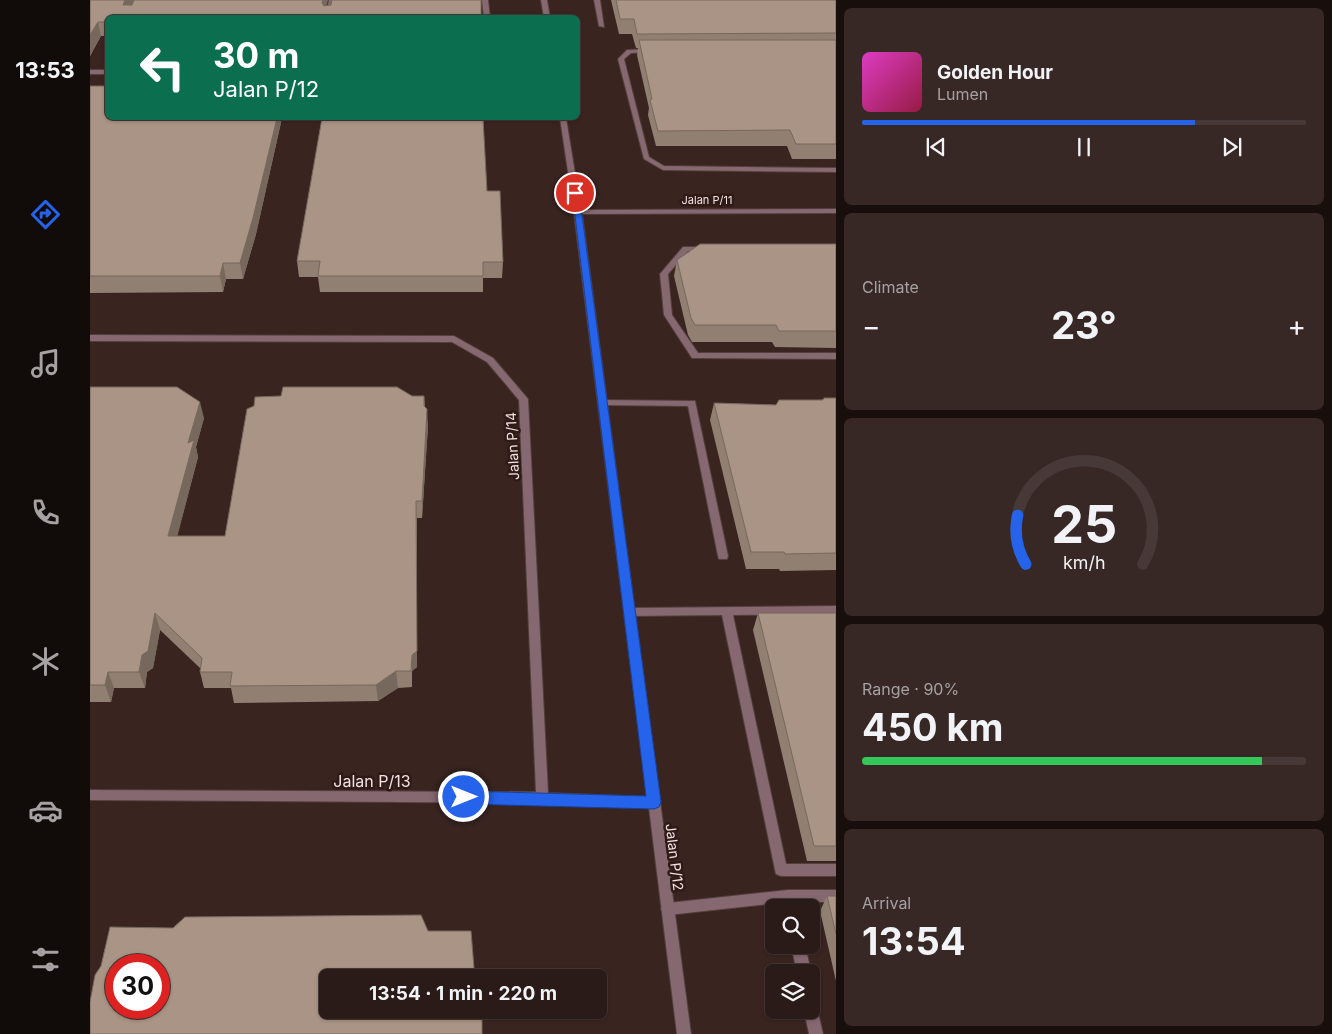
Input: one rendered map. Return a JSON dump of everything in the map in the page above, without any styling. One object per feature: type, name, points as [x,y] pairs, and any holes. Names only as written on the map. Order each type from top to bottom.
[{"type":"street","points":[[329,15],[332,0]]},
{"type":"street","points":[[485,0],[487,15]]},
{"type":"street","points":[[544,0],[546,15]]},
{"type":"street","points":[[597,0],[602,26]]},
{"type":"street","points":[[659,51],[629,51],[621,59],[646,158],[663,168],[836,170]]},
{"type":"street","points":[[90,72],[105,72]]},
{"type":"street","name":"Jalan P/12","points":[[563,120],[578,212],[684,1034]]},
{"type":"street","name":"Jalan P/11","points":[[578,212],[836,211]]},
{"type":"street","points":[[716,249],[686,249],[664,274],[668,315],[695,356],[836,356]]},
{"type":"street","name":"Jalan P/14","points":[[90,338],[454,339],[490,360],[523,399],[542,798]]},
{"type":"street","points":[[603,403],[692,404],[723,556]]},
{"type":"street","points":[[630,612],[836,610]]},
{"type":"street","points":[[727,611],[781,870],[836,870]]},
{"type":"street","name":"Jalan P/13","points":[[90,795],[542,798],[654,802]]},
{"type":"street","points":[[812,899],[836,896]]},
{"type":"street","points":[[668,909],[765,903]]},
{"type":"street","points":[[813,1019],[816,1034]]},
{"type":"building","points":[[90,0],[125,0],[123,5],[132,5],[134,0],[323,0],[324,6],[331,5],[332,0],[481,0],[481,15],[105,15],[105,22],[98,22],[90,35]]},
{"type":"building","points":[[616,0],[836,0],[836,33],[637,34],[634,19],[620,19]]},
{"type":"building","points":[[639,40],[836,40],[836,144],[796,144],[790,130],[658,131]]},
{"type":"building","points":[[90,86],[105,86],[105,120],[277,120],[240,263],[223,263],[220,276],[90,276]]},
{"type":"building","points":[[322,120],[483,120],[487,191],[500,191],[503,262],[483,262],[483,276],[318,276],[320,261],[297,261]]},
{"type":"building","points":[[700,244],[836,244],[836,331],[779,331],[776,325],[695,325],[691,318],[677,260]]},
{"type":"building","points":[[90,387],[177,387],[200,402],[188,443],[194,440],[168,536],[225,536],[247,409],[254,406],[255,397],[281,396],[283,387],[397,387],[412,396],[424,396],[424,406],[427,409],[422,501],[416,501],[417,651],[412,655],[411,671],[396,671],[376,685],[230,686],[232,672],[200,672],[202,658],[155,613],[148,651],[142,655],[139,672],[108,672],[105,685],[90,685]]},
{"type":"building","points":[[824,398],[836,398],[836,553],[785,554],[784,552],[751,552],[714,403],[776,405],[779,400],[823,400]]},
{"type":"building","points":[[758,613],[836,613],[836,846],[814,846]]},
{"type":"building","points":[[827,896],[836,896],[836,934]]},
{"type":"building","points":[[421,915],[428,931],[471,931],[475,969],[319,969],[319,1019],[482,1019],[482,1034],[90,1034],[90,1002],[95,975],[101,966],[110,927],[173,928],[185,917]]},
{"type":"route","points":[[464,797],[654,802],[575,193]]}]
